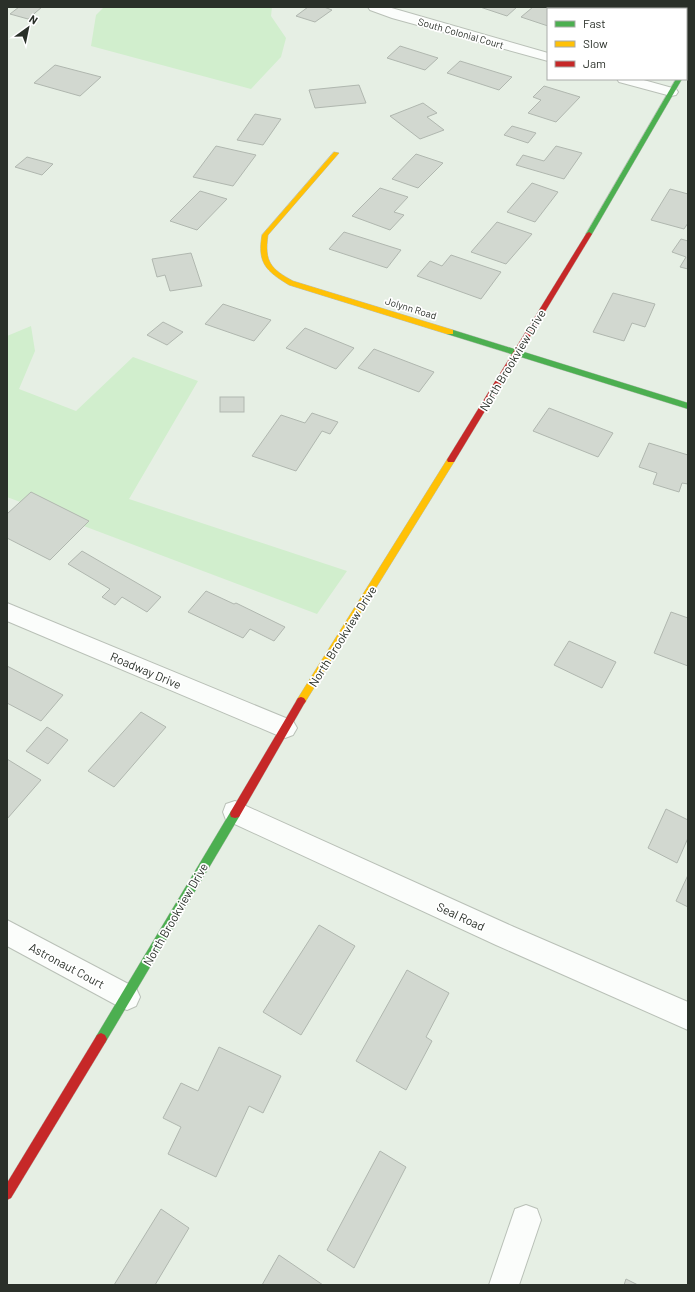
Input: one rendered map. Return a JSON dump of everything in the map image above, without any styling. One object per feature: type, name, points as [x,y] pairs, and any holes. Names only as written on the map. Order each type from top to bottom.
[{"type":"street","name":"South Colonial Court","points":[[375,7],[396,15],[547,57]]},
{"type":"street","points":[[628,80],[671,92]]},
{"type":"street","name":"North Brookview Drive","points":[[7,1194],[127,997],[234,812],[605,208],[678,80]]},
{"type":"street","name":"Jolynn Road","points":[[336,153],[265,235],[261,249],[265,262],[273,272],[291,282],[688,406]]},
{"type":"street","name":"Roadway Drive","points":[[7,612],[285,728]]},
{"type":"street","name":"Seal Road","points":[[234,812],[498,933],[688,1016]]},
{"type":"street","name":"Astronaut Court","points":[[7,932],[127,997]]},
{"type":"street","points":[[504,1285],[526,1220]]},
{"type":"green space","points":[[104,7],[272,7],[271,16],[286,38],[281,57],[251,89],[91,46],[96,15]]},
{"type":"green space","points":[[31,326],[35,351],[19,389],[76,411],[133,357],[198,381],[129,499],[347,571],[317,614],[7,497],[7,336]]},
{"type":"building","points":[[19,7],[42,7],[28,19],[10,14]]},
{"type":"building","points":[[308,7],[324,7],[332,10],[315,22],[296,16]]},
{"type":"building","points":[[480,7],[517,7],[507,16]]},
{"type":"building","points":[[533,7],[556,8],[547,8],[547,26],[521,17]]},
{"type":"building","points":[[639,7],[669,7],[668,8]]},
{"type":"building","points":[[400,46],[438,58],[425,70],[387,58]]},
{"type":"building","points":[[460,61],[512,77],[499,90],[447,73]]},
{"type":"building","points":[[55,65],[101,77],[80,96],[34,83]]},
{"type":"building","points":[[359,85],[366,103],[315,108],[309,90]]},
{"type":"building","points":[[544,86],[580,97],[556,122],[528,113],[541,100],[533,97]]},
{"type":"building","points":[[423,103],[437,113],[427,117],[444,130],[420,139],[390,116]]},
{"type":"building","points":[[255,114],[281,119],[263,145],[237,140]]},
{"type":"building","points":[[512,126],[536,133],[528,143],[504,135]]},
{"type":"building","points":[[216,146],[256,155],[233,186],[193,177]]},
{"type":"building","points":[[556,146],[582,153],[564,179],[516,165],[523,155],[544,161]]},
{"type":"building","points":[[416,154],[443,163],[418,188],[392,179]]},
{"type":"building","points":[[27,157],[53,164],[42,175],[15,167]]},
{"type":"building","points":[[532,183],[558,192],[535,222],[507,212]]},
{"type":"building","points":[[380,188],[408,197],[394,212],[404,215],[390,230],[352,216]]},
{"type":"building","points":[[670,189],[688,194],[688,223],[684,229],[651,220]]},
{"type":"building","points":[[200,191],[227,199],[197,230],[170,221]]},
{"type":"building","points":[[497,222],[532,234],[506,264],[471,252]]},
{"type":"building","points":[[344,232],[401,250],[387,268],[329,249]]},
{"type":"building","points":[[681,239],[688,241],[688,269],[680,267],[686,257],[672,252]]},
{"type":"building","points":[[191,253],[202,286],[170,291],[165,275],[157,277],[152,259]]},
{"type":"building","points":[[451,255],[501,272],[481,299],[417,276],[430,261],[442,266]]},
{"type":"building","points":[[613,293],[655,304],[645,327],[632,323],[624,341],[593,332]]},
{"type":"building","points":[[223,304],[271,320],[254,341],[205,324]]},
{"type":"building","points":[[163,322],[183,332],[167,345],[147,335]]},
{"type":"building","points":[[305,328],[354,348],[336,369],[286,348]]},
{"type":"building","points":[[374,349],[434,372],[419,392],[358,368]]},
{"type":"building","points":[[220,397],[244,397],[244,412],[220,412]]},
{"type":"building","points":[[549,408],[613,433],[598,457],[533,431]]},
{"type":"building","points":[[312,413],[338,422],[330,434],[322,431],[296,471],[252,456],[281,415],[305,423]]},
{"type":"building","points":[[649,443],[688,455],[688,484],[682,483],[679,492],[653,484],[657,473],[639,467]]},
{"type":"building","points":[[31,492],[89,521],[50,560],[7,538],[7,514]]},
{"type":"building","points":[[82,551],[161,597],[147,612],[122,597],[115,605],[102,597],[110,589],[68,564]]},
{"type":"building","points":[[206,591],[234,604],[236,603],[285,627],[274,641],[250,629],[243,638],[188,612]]},
{"type":"building","points":[[671,612],[688,618],[688,666],[654,653]]},
{"type":"building","points":[[569,641],[616,662],[602,688],[554,665]]},
{"type":"building","points":[[7,666],[63,695],[41,721],[7,703]]},
{"type":"building","points":[[141,712],[166,727],[114,787],[88,771]]},
{"type":"building","points":[[47,727],[68,740],[48,764],[26,751]]},
{"type":"building","points":[[7,759],[41,780],[7,819]]},
{"type":"building","points":[[666,809],[688,820],[688,838],[677,863],[648,848]]},
{"type":"building","points":[[688,875],[688,907],[676,901]]},
{"type":"building","points":[[319,925],[355,946],[301,1035],[263,1012]]},
{"type":"building","points":[[407,970],[449,993],[426,1037],[432,1041],[406,1090],[356,1061]]},
{"type":"building","points":[[219,1047],[281,1076],[263,1113],[249,1106],[216,1177],[168,1154],[181,1127],[163,1118],[181,1083],[198,1091]]},
{"type":"building","points":[[380,1151],[406,1167],[354,1268],[327,1250]]},
{"type":"building","points":[[161,1209],[189,1228],[155,1285],[114,1285]]},
{"type":"building","points":[[279,1255],[323,1285],[262,1285]]},
{"type":"building","points":[[626,1279],[638,1285],[624,1285]]},
{"type":"traffic: fast","points":[[589,234],[678,80]]},
{"type":"traffic: fast","points":[[450,332],[688,406]]},
{"type":"traffic: fast","points":[[101,1039],[235,814]]},
{"type":"traffic: slow","points":[[336,153],[265,235],[263,252],[267,265],[276,274],[291,283],[450,332]]},
{"type":"traffic: slow","points":[[301,701],[451,460]]},
{"type":"traffic: jam","points":[[451,460],[589,234]]},
{"type":"traffic: jam","points":[[235,814],[301,701]]},
{"type":"traffic: jam","points":[[7,1194],[101,1039]]}]
